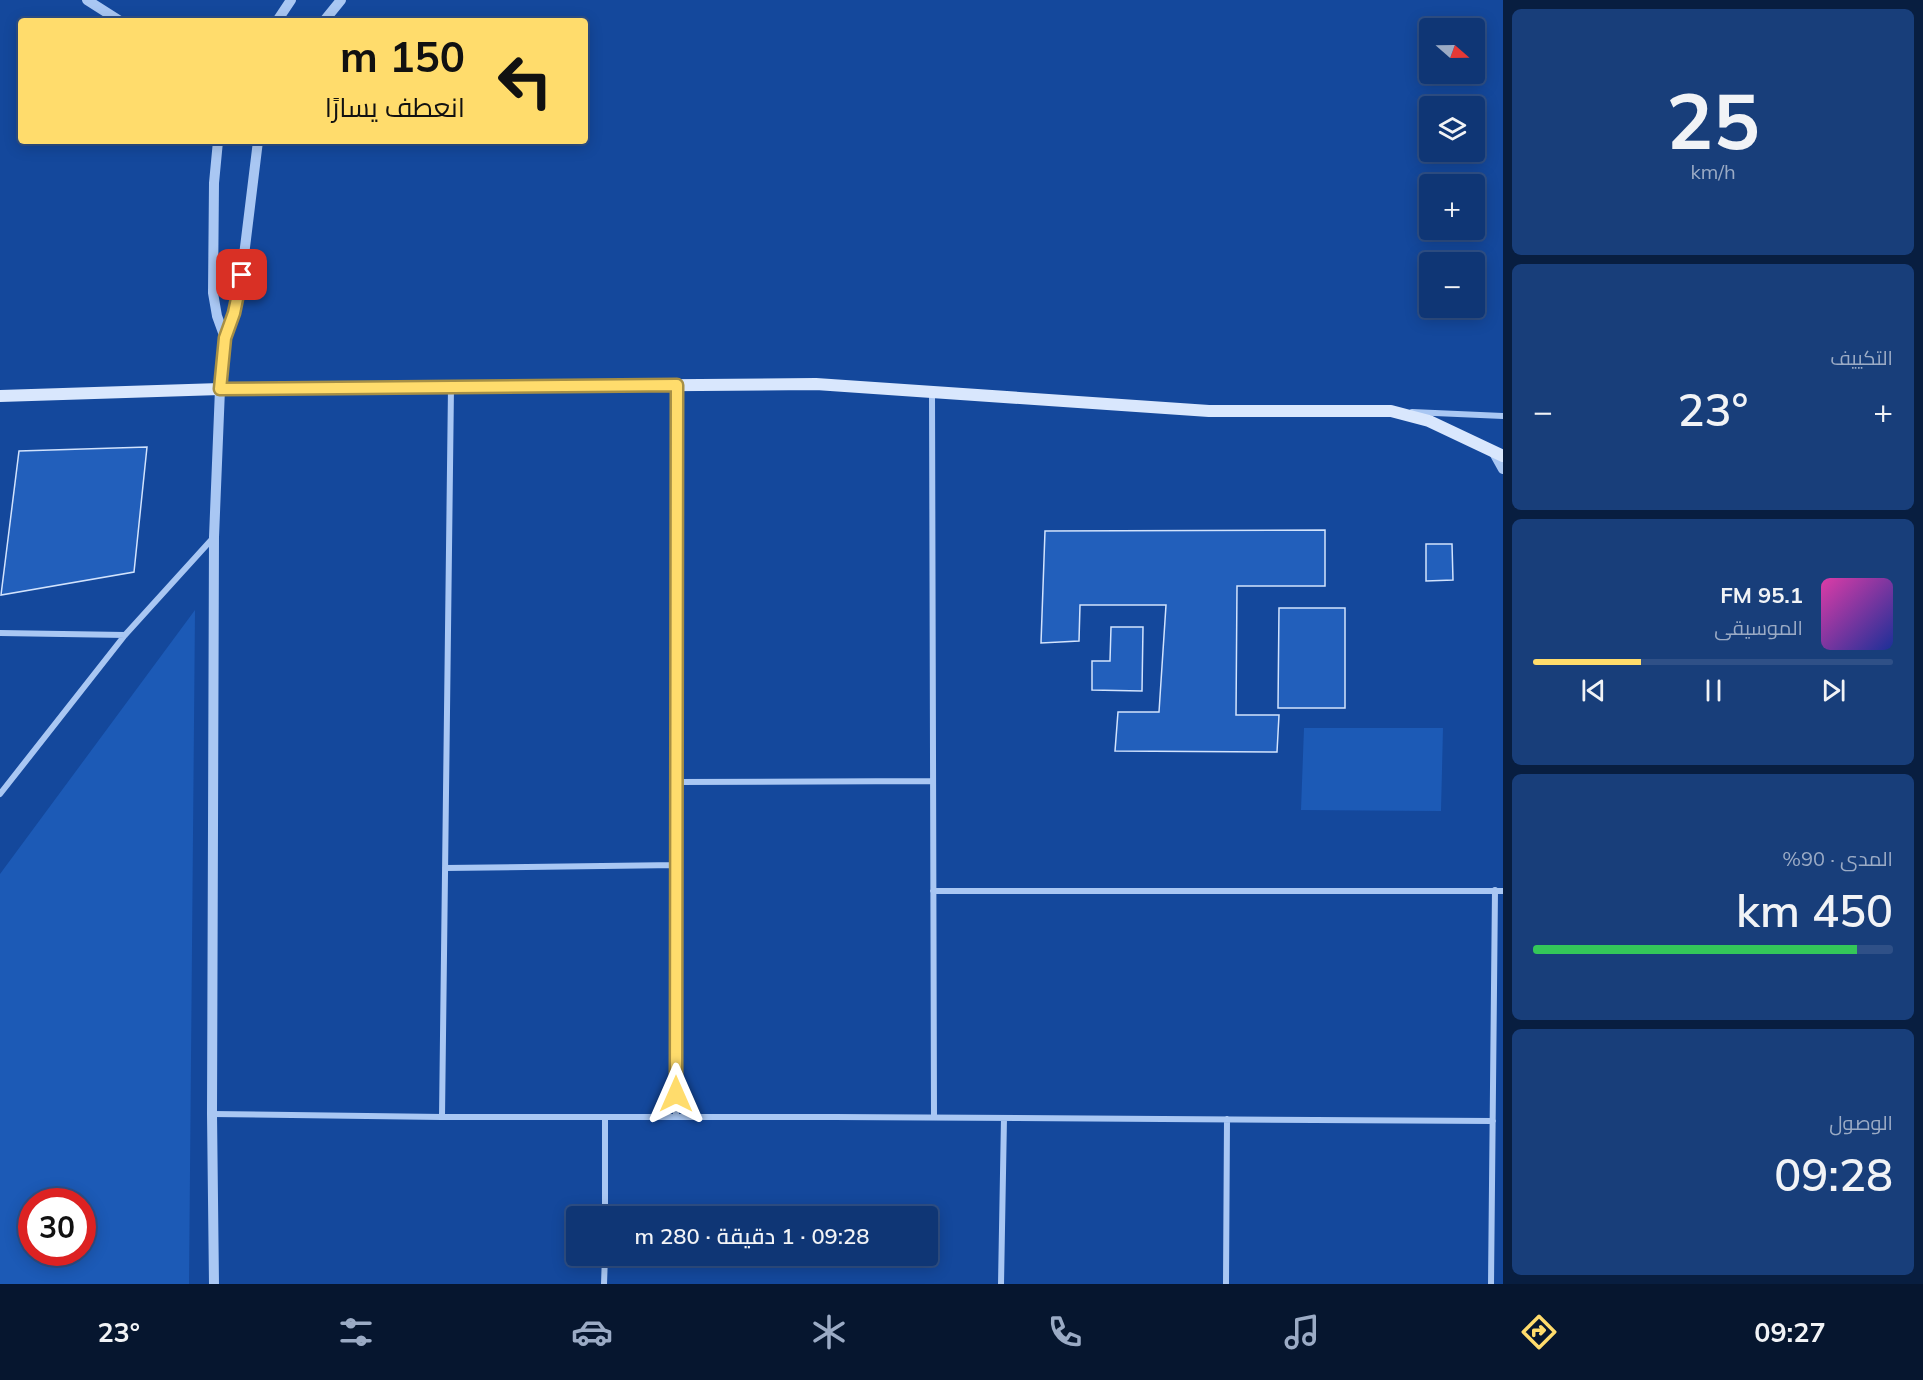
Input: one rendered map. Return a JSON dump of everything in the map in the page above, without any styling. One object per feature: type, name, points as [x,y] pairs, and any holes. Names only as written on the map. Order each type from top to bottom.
[{"type":"main road","points":[[0,396],[220,389],[816,384],[1209,411],[1391,411],[1429,421],[1498,453]]},
{"type":"street","points":[[87,0],[115,18]]},
{"type":"street","points":[[279,18],[291,0]]},
{"type":"street","points":[[326,18],[341,0]]},
{"type":"street","points":[[218,144],[214,183],[213,293],[217,316],[225,338]]},
{"type":"street","points":[[214,1284],[212,1114],[214,537],[220,389],[225,338],[240,288],[258,144]]},
{"type":"street","points":[[676,1117],[677,385]]},
{"type":"street","points":[[442,1117],[451,387]]},
{"type":"street","points":[[932,392],[934,1117]]},
{"type":"street","points":[[1391,411],[1503,416]]},
{"type":"street","points":[[1498,453],[1503,469]]},
{"type":"street","points":[[0,794],[125,635],[214,537]]},
{"type":"street","points":[[0,633],[125,635]]},
{"type":"street","points":[[677,783],[933,781]]},
{"type":"street","points":[[445,868],[677,865]]},
{"type":"street","points":[[933,891],[1499,890],[1491,1284]]},
{"type":"street","points":[[212,1114],[1493,1121]]},
{"type":"street","points":[[605,1117],[605,1206]]},
{"type":"street","points":[[1000,1284],[1004,1118]]},
{"type":"street","points":[[1226,1284],[1227,1119]]},
{"type":"street","points":[[604,1284],[605,1266]]},
{"type":"shaded area","points":[[195,610],[189,1284],[0,1284],[0,874]]},
{"type":"shaded area","points":[[1304,728],[1443,728],[1441,811],[1301,810]]},
{"type":"building","points":[[147,447],[134,572],[1,595],[19,451]]},
{"type":"building","points":[[1325,530],[1325,586],[1237,586],[1236,715],[1279,715],[1277,752],[1115,751],[1118,712],[1159,712],[1166,605],[1080,605],[1079,641],[1041,643],[1045,531]]},
{"type":"building","points":[[1426,544],[1452,544],[1453,580],[1426,581]]},
{"type":"building","points":[[1279,608],[1345,608],[1345,708],[1278,708]]},
{"type":"building","points":[[1111,627],[1143,627],[1142,691],[1092,690],[1092,661],[1110,661]]},
{"type":"route","points":[[242,275],[234,313],[225,338],[220,389],[677,385],[676,1094]]}]
